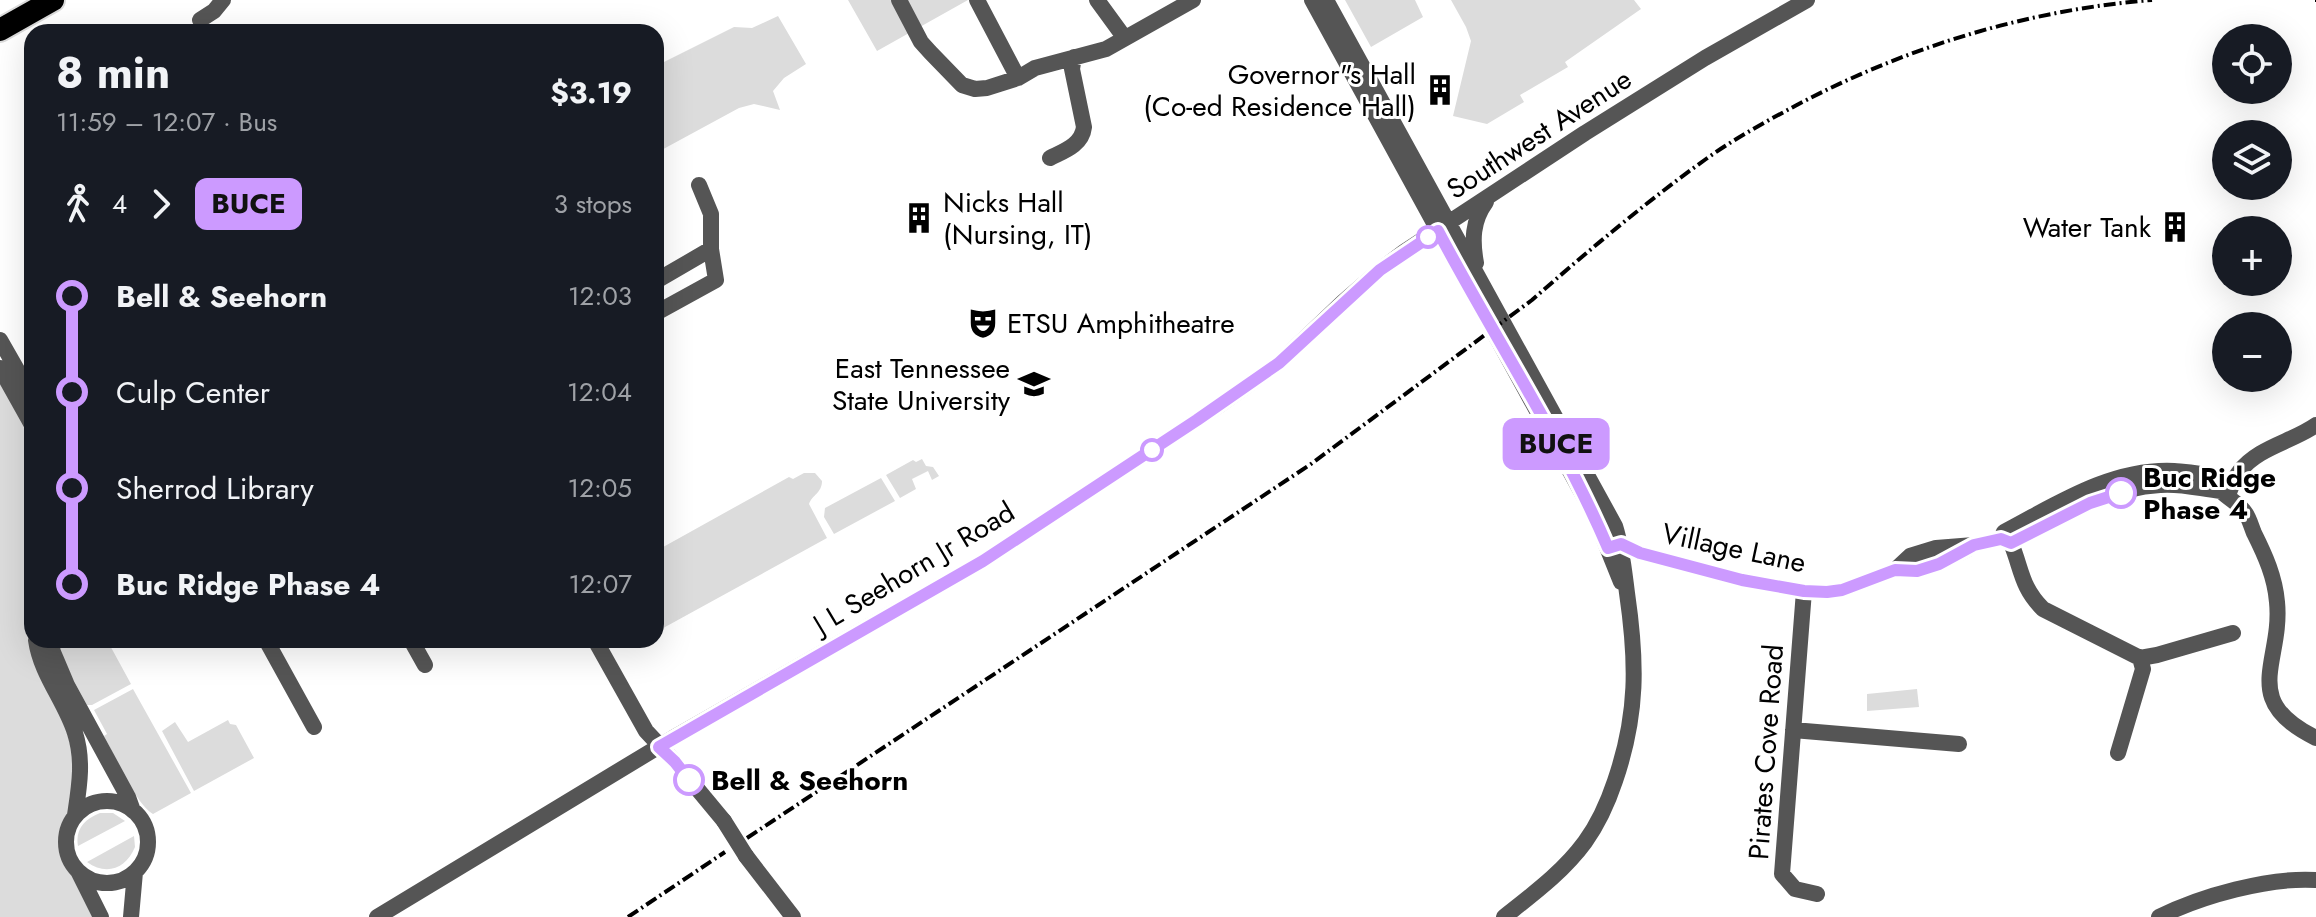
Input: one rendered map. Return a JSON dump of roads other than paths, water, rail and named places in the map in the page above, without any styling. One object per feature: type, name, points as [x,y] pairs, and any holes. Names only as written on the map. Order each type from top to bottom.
[{"type":"highway","points":[[0,30],[53,0]]},
{"type":"street","points":[[200,20],[223,0]]},
{"type":"street","points":[[899,0],[921,42],[962,85],[975,89],[1018,78],[1035,68],[1106,49],[1193,0]]},
{"type":"street","points":[[977,0],[1018,78]]},
{"type":"street","points":[[1097,0],[1124,37]]},
{"type":"street","points":[[1312,0],[1444,227]]},
{"type":"street","points":[[1326,0],[1444,227]]},
{"type":"street","name":"Southwest Avenue","points":[[1444,227],[1585,133],[1705,58],[1807,0]]},
{"type":"street","points":[[1050,158],[1083,136],[1084,127],[1072,69],[1074,57]]},
{"type":"street","points":[[664,309],[716,280],[711,249],[711,214],[699,185]]},
{"type":"street","points":[[1478,274],[1473,247],[1475,225],[1479,212],[1490,198]]},
{"type":"street","name":"Southwest Avenue","points":[[1444,227],[1478,274],[1615,526],[1613,566],[1627,594],[1633,641],[1635,685],[1631,722],[1622,759],[1598,821],[1574,856],[1556,875],[1504,917]]},
{"type":"street","name":"Southwest Avenue","points":[[1444,227],[1581,490],[1615,546]]},
{"type":"street","name":"J L Seehorn Jr Road","points":[[377,917],[659,747],[983,561],[1279,363],[1380,270],[1444,227]]},
{"type":"street","points":[[664,276],[711,249]]},
{"type":"street","points":[[0,340],[24,382]]},
{"type":"street","points":[[0,368],[24,411]]},
{"type":"street","points":[[2316,425],[2257,456],[2239,472],[2224,493],[2245,512],[2274,581],[2278,604],[2270,666],[2273,700],[2279,713],[2316,738]]},
{"type":"street","name":"Village Lane","points":[[1615,546],[1742,580],[1827,592],[1842,590],[1895,570],[1917,571],[1939,564],[1974,545],[2005,538],[2090,503],[2137,488],[2174,485],[2224,493]]},
{"type":"street","points":[[2005,538],[2024,585],[2043,609],[2140,658],[2233,633]]},
{"type":"street","name":"Pirates Cove Road","points":[[1804,591],[1782,874],[1795,889],[1817,894]]},
{"type":"street","points":[[38,648],[43,670],[70,720],[78,746],[80,777],[75,815],[66,837],[66,850],[101,917]]},
{"type":"street","points":[[52,648],[67,685],[147,836],[144,859],[135,872],[117,882],[97,882],[79,873]]},
{"type":"street","points":[[270,648],[314,727]]},
{"type":"street","points":[[415,648],[425,665]]},
{"type":"street","points":[[599,648],[646,731],[724,821],[746,856],[793,917]]},
{"type":"street","points":[[2118,753],[2143,669],[2140,658]]},
{"type":"street","points":[[1793,730],[1959,744]]},
{"type":"street","points":[[75,815],[87,806],[111,801],[133,811]]},
{"type":"street","points":[[131,917],[135,872]]},
{"type":"street","points":[[2159,917],[2266,882],[2316,880]]},
{"type":"railway","points":[[747,838],[1311,464],[1532,300],[1639,210],[1739,138],[1837,85],[1924,49],[2013,22],[2059,12],[2152,0]]},
{"type":"railway","points":[[628,917],[725,852]]},
{"type":"place","name":"Governor\"s Hall (Co-ed Residence Hall)","points":[[1440,90]]},
{"type":"place","name":"Nicks Hall (Nursing, IT)","points":[[919,218]]},
{"type":"place","name":"Water Tank","points":[[2175,227]]},
{"type":"place","name":"ETSU Amphitheatre","points":[[983,323]]},
{"type":"place","name":"East Tennessee State University","points":[[1034,384]]},
{"type":"place","name":"Buc Ridge Phase 4","points":[[2121,493]]},
{"type":"place","name":"Bell & Seehorn","points":[[689,780]]}]
